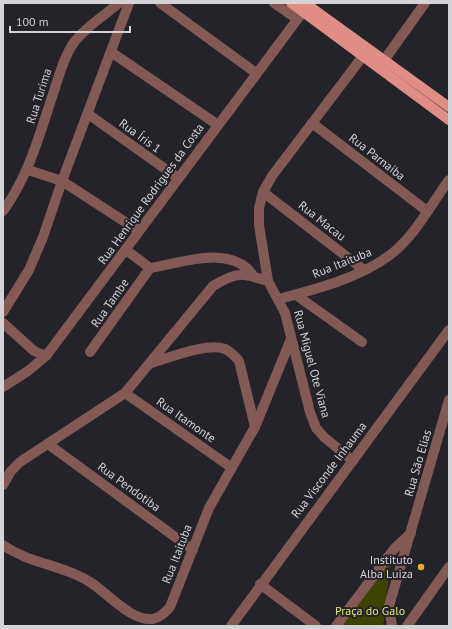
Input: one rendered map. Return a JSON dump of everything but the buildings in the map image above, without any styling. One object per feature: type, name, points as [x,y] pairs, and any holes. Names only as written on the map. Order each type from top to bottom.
[{"type":"main road","points":[[291,3],[385,59],[448,103]]},
{"type":"main road","points":[[303,9],[449,120]]},
{"type":"street","name":"Rua Turima","points":[[3,211],[17,192],[28,170],[65,58],[76,40],[90,26],[119,3]]},
{"type":"street","points":[[3,312],[29,270],[43,237],[62,181],[112,52],[129,3]]},
{"type":"street","points":[[160,3],[256,73]]},
{"type":"street","points":[[274,3],[303,9]]},
{"type":"street","points":[[385,59],[425,3]]},
{"type":"street","name":"Rua Henrique Rodrigues da Costa","points":[[3,388],[28,372],[46,356],[303,9]]},
{"type":"street","points":[[112,52],[218,125]]},
{"type":"street","name":"Rua Miguel Ote Viana","points":[[353,461],[324,437],[316,428],[285,313],[279,299],[268,282],[259,225],[263,192],[272,176],[363,56]]},
{"type":"street","name":"Rua Íris 1","points":[[88,114],[178,178]]},
{"type":"street","name":"Rua Parnaiba","points":[[312,123],[427,211]]},
{"type":"street","points":[[28,170],[62,181],[139,231]]},
{"type":"street","name":"Rua Itaituba","points":[[279,299],[296,295],[364,270],[395,251],[409,236],[449,180]]},
{"type":"street","name":"Rua Macau","points":[[263,192],[364,270]]},
{"type":"street","points":[[126,250],[150,268],[222,257],[244,264],[254,277]]},
{"type":"street","name":"Rua Tambe","points":[[90,352],[150,268]]},
{"type":"street","points":[[3,484],[7,468],[48,444],[124,393],[151,363],[213,286],[226,278],[239,274],[268,282]]},
{"type":"street","points":[[296,295],[362,342]]},
{"type":"street","points":[[3,323],[34,351],[46,356]]},
{"type":"street","name":"Rua Visconde Inhauma","points":[[231,626],[260,584],[449,330]]},
{"type":"street","name":"Rua Itaituba","points":[[3,545],[14,553],[73,573],[93,584],[125,609],[152,619],[160,616],[170,607],[209,508],[255,427],[291,339]]},
{"type":"street","points":[[151,363],[205,348],[215,347],[225,349],[233,354],[238,361],[255,427]]},
{"type":"street","name":"Rua Itamonte","points":[[124,393],[232,468]]},
{"type":"street","name":"Rua Sāo Elias","points":[[392,626],[389,606],[447,414],[449,400]]},
{"type":"street","name":"Rua Pendotiba","points":[[48,444],[193,550]]},
{"type":"street","points":[[336,626],[394,549],[411,533]]},
{"type":"street","points":[[407,626],[449,567]]},
{"type":"street","points":[[260,584],[316,626]]},
{"type":"green space","name":"Praça do Galo","points":[[392,553],[383,626],[340,626]]},
{"type":"place","name":"Instituto Alba Luiza","points":[[421,567]]}]
